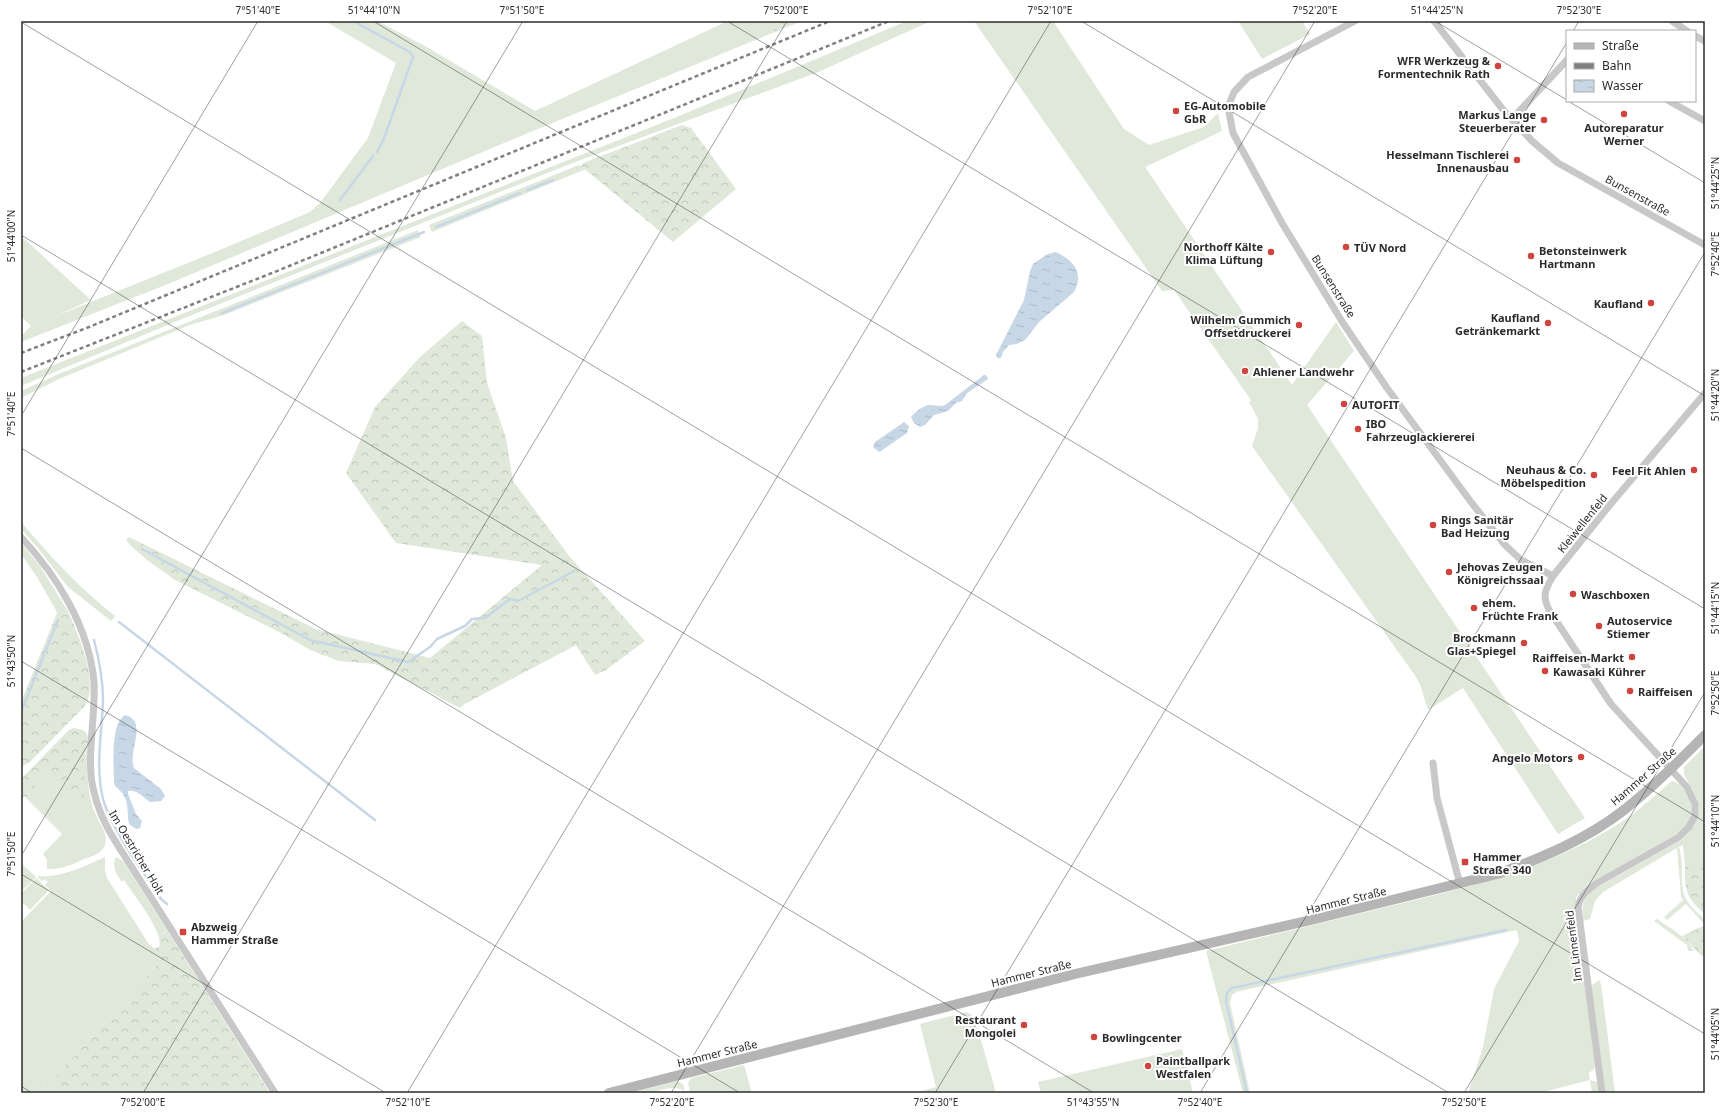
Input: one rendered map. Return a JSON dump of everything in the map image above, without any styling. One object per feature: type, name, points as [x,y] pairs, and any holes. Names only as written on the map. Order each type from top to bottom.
[{"type":"main road","name":"Hammer Straße","points":[[609,1093],[1046,982],[1460,884],[1521,865],[1565,846],[1595,829],[1623,810],[1671,769],[1705,735]]},
{"type":"street","name":"Bunsenstraße","points":[[1355,21],[1248,77],[1234,92],[1228,107],[1233,132],[1285,228],[1343,323],[1387,388],[1504,544],[1521,560],[1553,576]]},
{"type":"street","name":"Bunsenstraße","points":[[1434,21],[1512,120],[1532,140],[1558,162],[1705,245]]},
{"type":"street","points":[[1672,21],[1686,30]]},
{"type":"street","points":[[1696,36],[1705,41]]},
{"type":"street","points":[[1512,120],[1566,61]]},
{"type":"street","points":[[1672,102],[1705,121]]},
{"type":"street","name":"Kleiwellenfeld","points":[[1671,769],[1637,734],[1611,704],[1549,610],[1544,599],[1546,588],[1553,576],[1609,506],[1705,393]]},
{"type":"street","name":"Im Oestricher Holt","points":[[21,537],[35,552],[60,586],[71,608],[87,648],[91,666],[94,694],[91,773],[92,787],[108,830],[275,1093]]},
{"type":"street","points":[[1433,763],[1437,798],[1460,884]]},
{"type":"street","name":"Im Linnenfeld","points":[[1602,1093],[1578,907],[1588,889],[1679,837],[1689,827],[1695,816],[1695,804],[1687,787],[1671,769]]},
{"type":"green space","points":[[325,21],[377,21],[425,46],[535,111],[728,21],[766,21],[775,32],[528,133],[168,284],[21,342],[21,336],[31,326],[21,316],[21,236],[91,300],[51,318],[310,212],[320,203],[368,138],[396,63]]},
{"type":"green space","points":[[766,21],[802,21],[775,32]]},
{"type":"green space","points":[[907,21],[931,21],[816,73],[575,162],[182,319],[21,386],[21,378],[679,116]]},
{"type":"green space","points":[[974,21],[1053,21],[1124,129],[1149,145],[1204,127],[1218,113],[1222,131],[1145,167],[1292,385],[1336,322],[1354,351],[1307,405],[1585,818],[1558,834],[1463,688],[1428,710],[1420,684],[1414,674],[1252,446],[1258,428],[1258,419],[1249,402],[1251,400],[1174,290],[1162,291]]},
{"type":"green space","points":[[1238,21],[1302,21],[1310,34],[1262,59]]},
{"type":"green space","points":[[682,125],[691,128],[736,189],[673,242],[581,166],[583,163]]},
{"type":"green space","points":[[579,165],[586,169],[432,232],[429,225]]},
{"type":"green space","points":[[418,230],[421,237],[224,315],[190,325],[59,379],[21,398],[21,391],[61,373]]},
{"type":"green space","points":[[462,321],[482,336],[487,383],[506,438],[513,481],[570,557],[645,641],[606,670],[595,675],[576,645],[463,705],[460,708],[375,664],[339,661],[310,650],[283,634],[175,580],[147,560],[126,540],[129,537],[316,629],[430,658],[542,565],[396,543],[346,473],[375,407],[421,356]]},
{"type":"green space","points":[[21,522],[65,571],[115,616],[111,621],[68,587],[38,548],[21,529]]},
{"type":"green space","points":[[21,543],[40,566],[69,613],[55,618],[57,612],[37,577],[21,554]]},
{"type":"green space","points":[[69,613],[78,634],[86,660],[89,673],[89,698],[84,707],[30,762],[21,767],[21,702],[55,618]]},
{"type":"green space","points":[[74,728],[83,730],[88,738],[84,760],[85,791],[83,799],[80,800],[76,798],[45,772],[26,798],[24,796],[21,799],[21,779],[69,730]]},
{"type":"green space","points":[[1705,746],[1705,860],[1685,864],[1683,845],[1679,847],[1684,894],[1694,910],[1705,919],[1705,925],[1686,904],[1667,920],[1664,917],[1683,900],[1681,896],[1677,848],[1603,892],[1595,901],[1590,919],[1583,921],[1583,905],[1591,891],[1683,839],[1694,826],[1698,814],[1697,802],[1685,775],[1684,767]]},
{"type":"green space","points":[[87,750],[87,773],[90,796],[94,811],[106,836],[105,845],[101,851],[95,855],[74,864],[61,868],[47,869],[47,860],[43,854],[62,834],[26,798],[45,772],[76,798],[85,791],[84,760]]},
{"type":"green space","points":[[1672,781],[1683,788],[1690,801],[1692,811],[1690,820],[1686,826],[1677,834],[1587,885],[1576,897],[1576,908],[1595,1064],[1594,1069],[1589,1073],[1590,1080],[1539,1093],[1468,1093],[1483,1047],[1494,989],[1519,941],[1517,930],[1236,992],[1232,995],[1230,1003],[1250,1093],[1243,1093],[1206,951],[1452,891],[1511,874],[1568,851],[1596,837],[1629,817]]},
{"type":"green space","points":[[105,857],[105,871],[107,878],[150,946],[154,948],[159,947],[160,941],[157,932],[140,903],[124,880],[122,882],[116,873],[114,864],[116,857],[123,861],[167,930],[163,933],[159,963],[40,1093],[21,1093],[21,922],[51,891],[45,885],[48,882],[45,879],[42,881],[38,876],[64,873]]},
{"type":"green space","points":[[1705,860],[1705,914],[1690,898],[1685,880],[1685,864]]},
{"type":"green space","points":[[21,863],[36,877],[21,892]]},
{"type":"green space","points":[[36,878],[49,890],[30,910],[21,901],[21,894]]},
{"type":"green space","points":[[1657,919],[1687,941],[1694,951],[1688,951],[1687,945],[1654,921]]},
{"type":"green space","points":[[1705,925],[1705,958],[1698,953],[1682,936]]},
{"type":"green space","points":[[167,930],[270,1093],[40,1093],[157,965],[159,962],[151,952],[160,946],[160,937]]},
{"type":"green space","points":[[1599,980],[1601,984],[1615,1093],[1605,1093],[1591,986]]},
{"type":"green space","points":[[966,1012],[971,1014],[981,1040],[996,1093],[914,1093],[936,1087],[920,1024]]},
{"type":"green space","name":"Paintballpark Westfalen","points":[[1182,1049],[1193,1093],[1041,1093],[1038,1082]]},
{"type":"green space","points":[[744,1065],[752,1093],[690,1093],[688,1083],[691,1078]]},
{"type":"green space","points":[[1590,1080],[1597,1082],[1599,1093],[1592,1093]]},
{"type":"green space","points":[[677,1081],[683,1084],[685,1091],[671,1088],[646,1093],[629,1093]]},
{"type":"water","points":[[1055,252],[1072,263],[1078,273],[1077,285],[1074,292],[1039,322],[1026,339],[1017,344],[1009,345],[1003,352],[1001,358],[997,358],[996,355],[1024,300],[1030,271],[1033,264],[1046,255]]},
{"type":"water","points":[[984,375],[987,376],[988,379],[967,393],[962,401],[956,403],[948,411],[934,415],[925,425],[920,427],[914,423],[911,417],[920,409],[929,405],[945,405]]},
{"type":"water","points":[[904,422],[909,426],[907,433],[879,452],[873,447],[875,442]]},
{"type":"water","points":[[125,715],[132,718],[136,724],[137,730],[133,754],[134,768],[161,789],[165,796],[161,801],[150,802],[137,792],[128,791],[136,814],[142,821],[140,828],[136,829],[129,824],[126,799],[115,786],[114,782],[115,736],[120,720]]},
{"type":"waterway","points":[[353,21],[410,52],[413,57],[383,141],[377,152]]},
{"type":"waterway","points":[[340,200],[373,156]]},
{"type":"waterway","points":[[527,190],[553,180]]},
{"type":"waterway","points":[[436,227],[520,193]]},
{"type":"waterway","points":[[222,313],[424,232]]},
{"type":"waterway","points":[[142,549],[310,640],[408,662],[430,647],[437,639],[465,626],[472,619],[485,618],[510,599],[518,601],[574,571]]},
{"type":"waterway","points":[[21,712],[58,620]]},
{"type":"waterway","points":[[119,622],[375,820]]},
{"type":"waterway","points":[[94,640],[98,654],[103,692],[99,762],[99,775],[103,799],[113,824],[161,899],[167,904]]},
{"type":"waterway","points":[[1247,1093],[1226,1001],[1227,993],[1232,988],[1506,930]]},
{"type":"railway","points":[[21,353],[89,327],[830,21]]},
{"type":"railway","points":[[21,372],[272,273],[889,21]]},
{"type":"place","name":"WFR Werkzeug & Formentechnik Rath","points":[[1498,66]]},
{"type":"place","name":"EG-Automobile GbR","points":[[1176,111]]},
{"type":"place","name":"Autoreparatur Werner","points":[[1624,114]]},
{"type":"place","name":"Markus Lange Steuerberater","points":[[1544,120]]},
{"type":"place","name":"Hesselmann Tischlerei Innenausbau","points":[[1517,160]]},
{"type":"place","name":"TÜV Nord","points":[[1346,247]]},
{"type":"place","name":"Northoff Kälte Klima Lüftung","points":[[1271,252]]},
{"type":"place","name":"Betonsteinwerk Hartmann","points":[[1531,256]]},
{"type":"place","name":"Kaufland","points":[[1651,303]]},
{"type":"place","name":"Kaufland Getränkemarkt","points":[[1548,323]]},
{"type":"place","name":"Wilhelm Gummich Offsetdruckerei","points":[[1299,325]]},
{"type":"place","name":"Ahlener Landwehr","points":[[1245,371]]},
{"type":"place","name":"AUTOFIT","points":[[1344,404]]},
{"type":"place","name":"IBO Fahrzeuglackiererei","points":[[1358,429]]},
{"type":"place","name":"Feel Fit Ahlen","points":[[1694,470]]},
{"type":"place","name":"Neuhaus & Co. Möbelspedition","points":[[1594,475]]},
{"type":"place","name":"Rings Sanitär Bad Heizung","points":[[1433,525]]},
{"type":"place","name":"Jehovas Zeugen Königreichssaal","points":[[1449,572]]},
{"type":"place","name":"Waschboxen","points":[[1573,594]]},
{"type":"place","name":"ehem. Früchte Frank","points":[[1474,608]]},
{"type":"place","name":"Autoservice Stiemer","points":[[1599,626]]},
{"type":"place","name":"Brockmann Glas+Spiegel","points":[[1524,643]]},
{"type":"place","name":"Raiffeisen-Markt","points":[[1632,657]]},
{"type":"place","name":"Kawasaki Kührer","points":[[1545,671]]},
{"type":"place","name":"Raiffeisen","points":[[1630,691]]},
{"type":"place","name":"Angelo Motors","points":[[1581,757]]},
{"type":"place","name":"Hammer Straße 340","points":[[1465,862]]},
{"type":"place","name":"Abzweig Hammer Straße","points":[[183,932]]},
{"type":"place","name":"Restaurant Mongolei","points":[[1024,1025]]},
{"type":"place","name":"Bowlingcenter","points":[[1094,1037]]},
{"type":"place","name":"Paintballpark Westfalen","points":[[1148,1066]]}]
